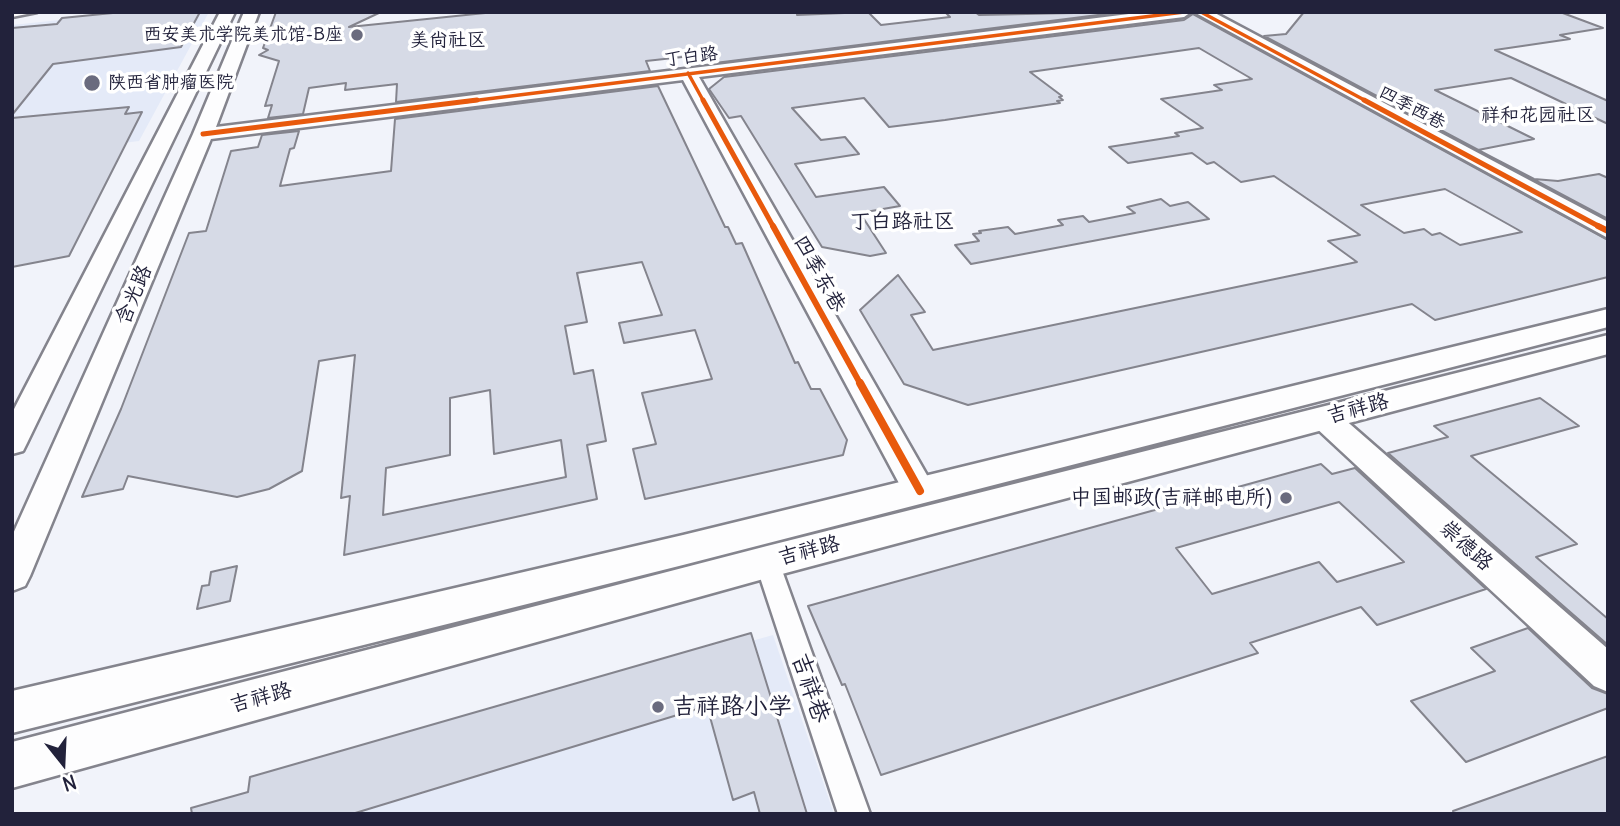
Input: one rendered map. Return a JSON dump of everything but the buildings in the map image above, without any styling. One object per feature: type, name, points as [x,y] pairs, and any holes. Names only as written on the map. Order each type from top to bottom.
[{"type":"main road","name":"吉祥路","points":[[12,712],[920,491],[1608,318]]},
{"type":"main road","name":"吉祥路","points":[[12,765],[766,562],[1608,344]]},
{"type":"street","points":[[12,14],[32,12]]},
{"type":"street","name":"含光路","points":[[12,443],[228,12]]},
{"type":"street","name":"含光路","points":[[12,576],[203,134],[252,12]]},
{"type":"street","name":"丁白路","points":[[203,134],[1184,12]]},
{"type":"street","name":"四季西巷","points":[[1201,12],[1608,231]]},
{"type":"street","name":"四季东巷","points":[[688,73],[920,491]]},
{"type":"street","name":"崇德路","points":[[1324,418],[1608,674]]},
{"type":"street","name":"吉祥巷","points":[[766,562],[853,814]]},
{"type":"shaded area","name":"陕西省肿瘤医院","points":[[136,12],[209,12],[139,141],[12,157],[12,25]]},
{"type":"shaded area","name":"吉祥路小学","points":[[773,635],[834,814],[261,814],[265,778]]},
{"type":"cycle path","points":[[203,134],[1184,12]]},
{"type":"cycle path","points":[[1201,12],[1608,231]]},
{"type":"cycle path","points":[[688,73],[920,491]]},
{"type":"place","name":"西安美术学院美术馆-B座","points":[[357,35]]},
{"type":"place","name":"陕西省肿瘤医院","points":[[92,83]]},
{"type":"place","name":"中国邮政(吉祥邮电所)","points":[[1286,498]]},
{"type":"place","name":"吉祥路小学","points":[[658,707]]},
{"type":"district","name":"美尚社区","points":[[448,41]]},
{"type":"district","name":"祥和花园社区","points":[[1538,116]]},
{"type":"district","name":"丁白路社区","points":[[902,222]]}]
